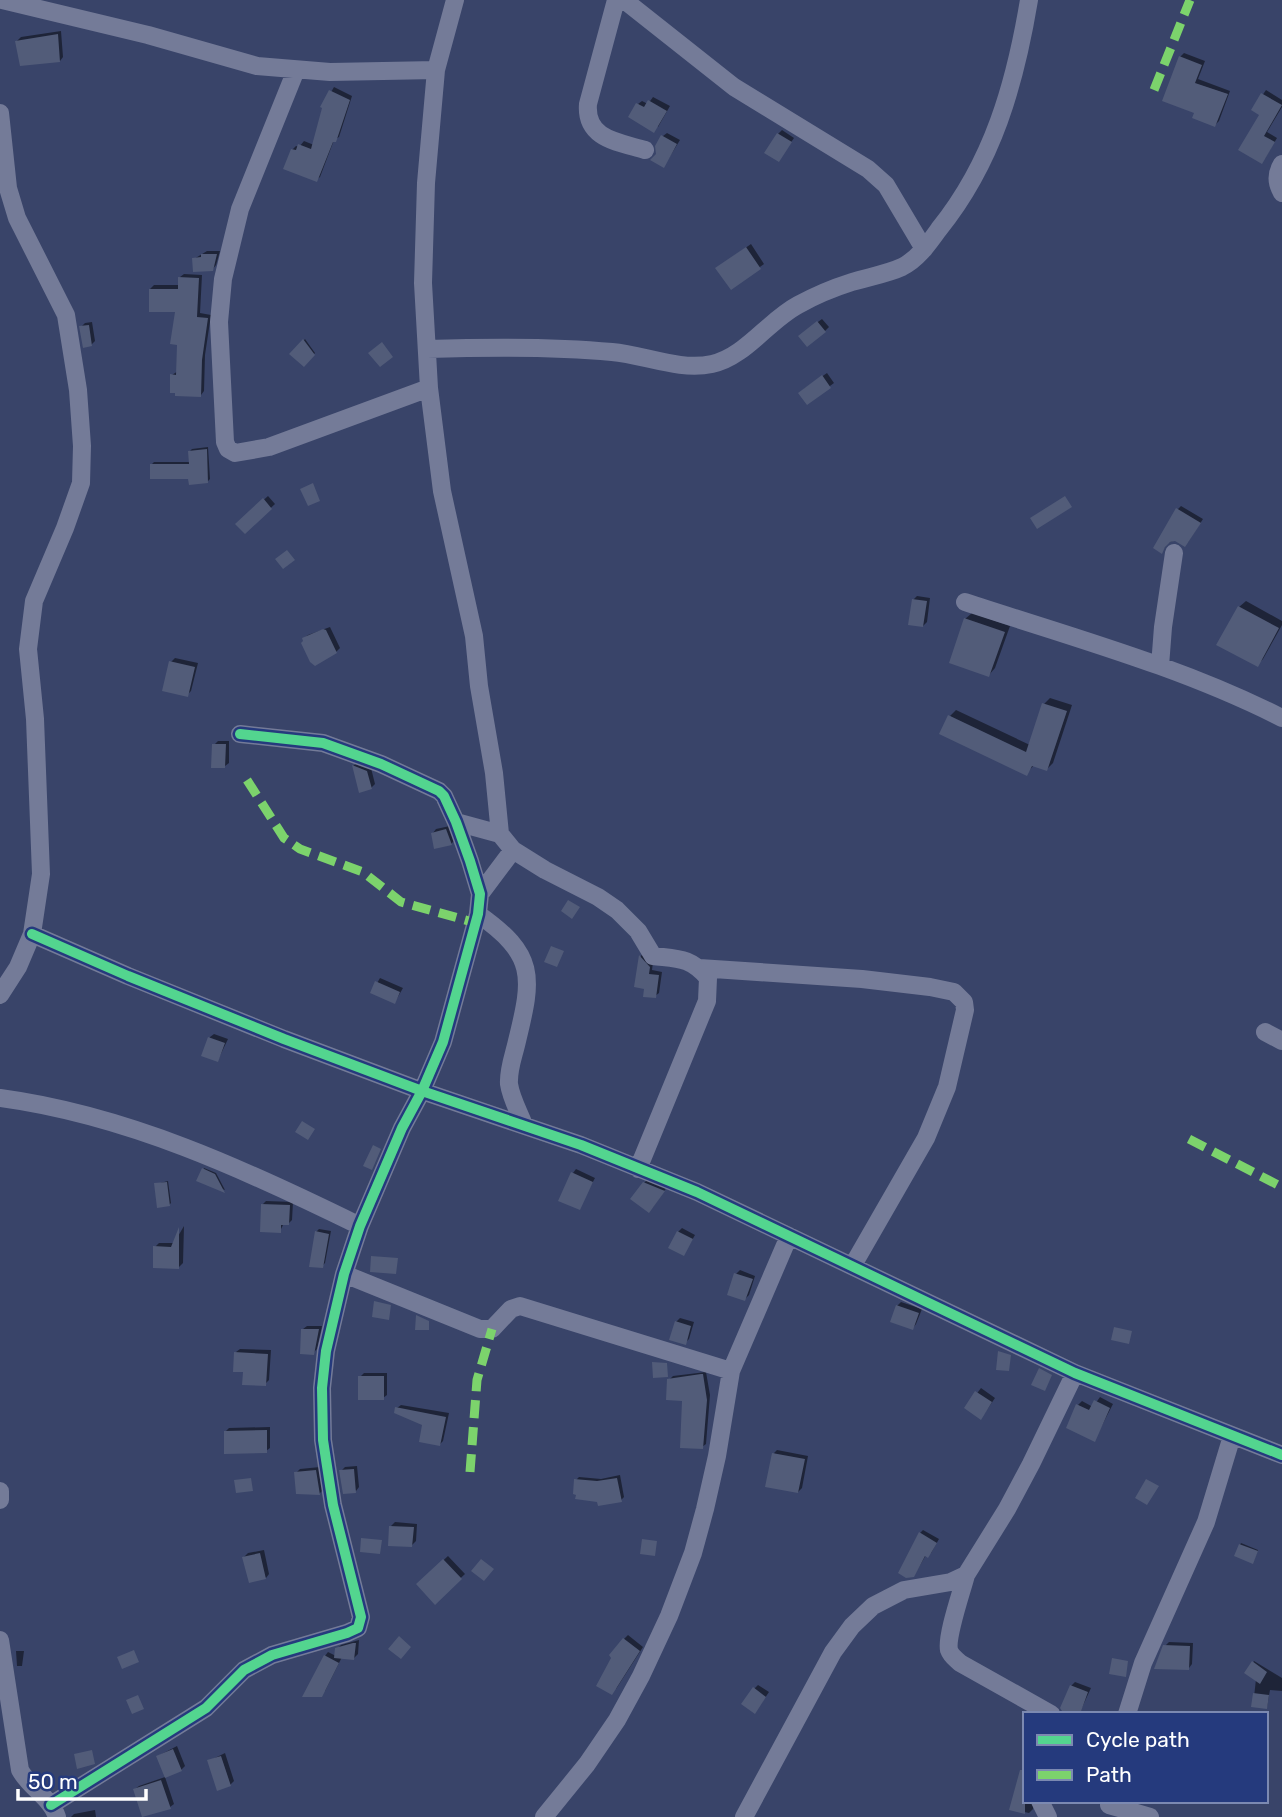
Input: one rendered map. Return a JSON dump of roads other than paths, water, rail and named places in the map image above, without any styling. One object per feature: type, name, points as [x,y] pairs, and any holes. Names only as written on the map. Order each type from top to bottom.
[{"type":"street","points":[[2,0],[148,35],[257,66],[360,72],[436,70]]},
{"type":"street","points":[[454,0],[436,70],[423,235],[429,388],[442,491],[474,636],[478,686],[494,773],[500,834],[513,850],[617,910],[638,931],[653,956],[685,960],[699,968],[708,978],[707,1001],[638,1169]]},
{"type":"street","points":[[616,0],[588,104],[587,118],[596,132],[614,141],[645,150]]},
{"type":"street","points":[[624,0],[734,87],[868,169],[886,185],[924,249]]},
{"type":"street","points":[[427,349],[612,351],[670,363],[711,365],[728,359],[791,309],[822,292],[903,267],[924,249],[949,218],[976,174],[998,129],[1013,80],[1029,0]]},
{"type":"street","points":[[296,70],[240,209],[223,279],[219,322],[225,442],[235,453],[269,447],[429,388]]},
{"type":"street","points":[[0,113],[8,188],[17,218],[66,316],[78,390],[82,446],[81,483],[34,601],[28,649],[35,719],[41,874],[32,934],[18,967],[0,995]]},
{"type":"street","points":[[1282,164],[1278,170],[1277,184],[1282,193]]},
{"type":"street","points":[[1160,666],[1174,553]]},
{"type":"street","points":[[965,602],[1160,666],[1250,702],[1282,718]]},
{"type":"street","points":[[0,1640],[20,1770],[54,1811],[206,1708],[244,1670],[272,1655],[347,1633],[358,1628],[361,1617],[333,1505],[323,1440],[322,1388],[326,1351],[344,1275],[360,1226],[443,1042],[478,914],[480,894],[456,822],[439,791],[381,764],[323,743],[240,734]]},
{"type":"street","points":[[456,822],[500,834]]},
{"type":"street","points":[[480,894],[513,850]]},
{"type":"street","points":[[478,914],[511,940],[521,955],[528,981],[526,1004],[510,1070],[509,1085],[524,1125]]},
{"type":"street","points":[[32,934],[284,1039],[422,1091],[524,1125],[697,1192],[1075,1373],[1282,1455]]},
{"type":"street","points":[[699,968],[862,979],[930,987],[954,992],[964,1002],[965,1010],[947,1087],[932,1126],[853,1265]]},
{"type":"street","points":[[1265,1032],[1282,1041]]},
{"type":"street","points":[[0,1098],[33,1102],[111,1122],[159,1138],[275,1185],[360,1226]]},
{"type":"street","points":[[544,1817],[587,1764],[617,1720],[669,1616],[693,1553],[705,1509],[731,1371],[789,1236]]},
{"type":"street","points":[[344,1275],[480,1329],[492,1329],[511,1309],[520,1306],[731,1371]]},
{"type":"street","points":[[1047,1712],[960,1663],[949,1649],[966,1575],[1031,1464],[1075,1373]]},
{"type":"street","points":[[1128,1712],[1143,1663],[1206,1522],[1232,1436]]},
{"type":"street","points":[[0,1491],[0,1500]]},
{"type":"street","points":[[744,1817],[833,1652],[852,1626],[873,1606],[904,1590],[951,1582],[966,1575]]},
{"type":"street","points":[[1108,1808],[1150,1817]]}]
